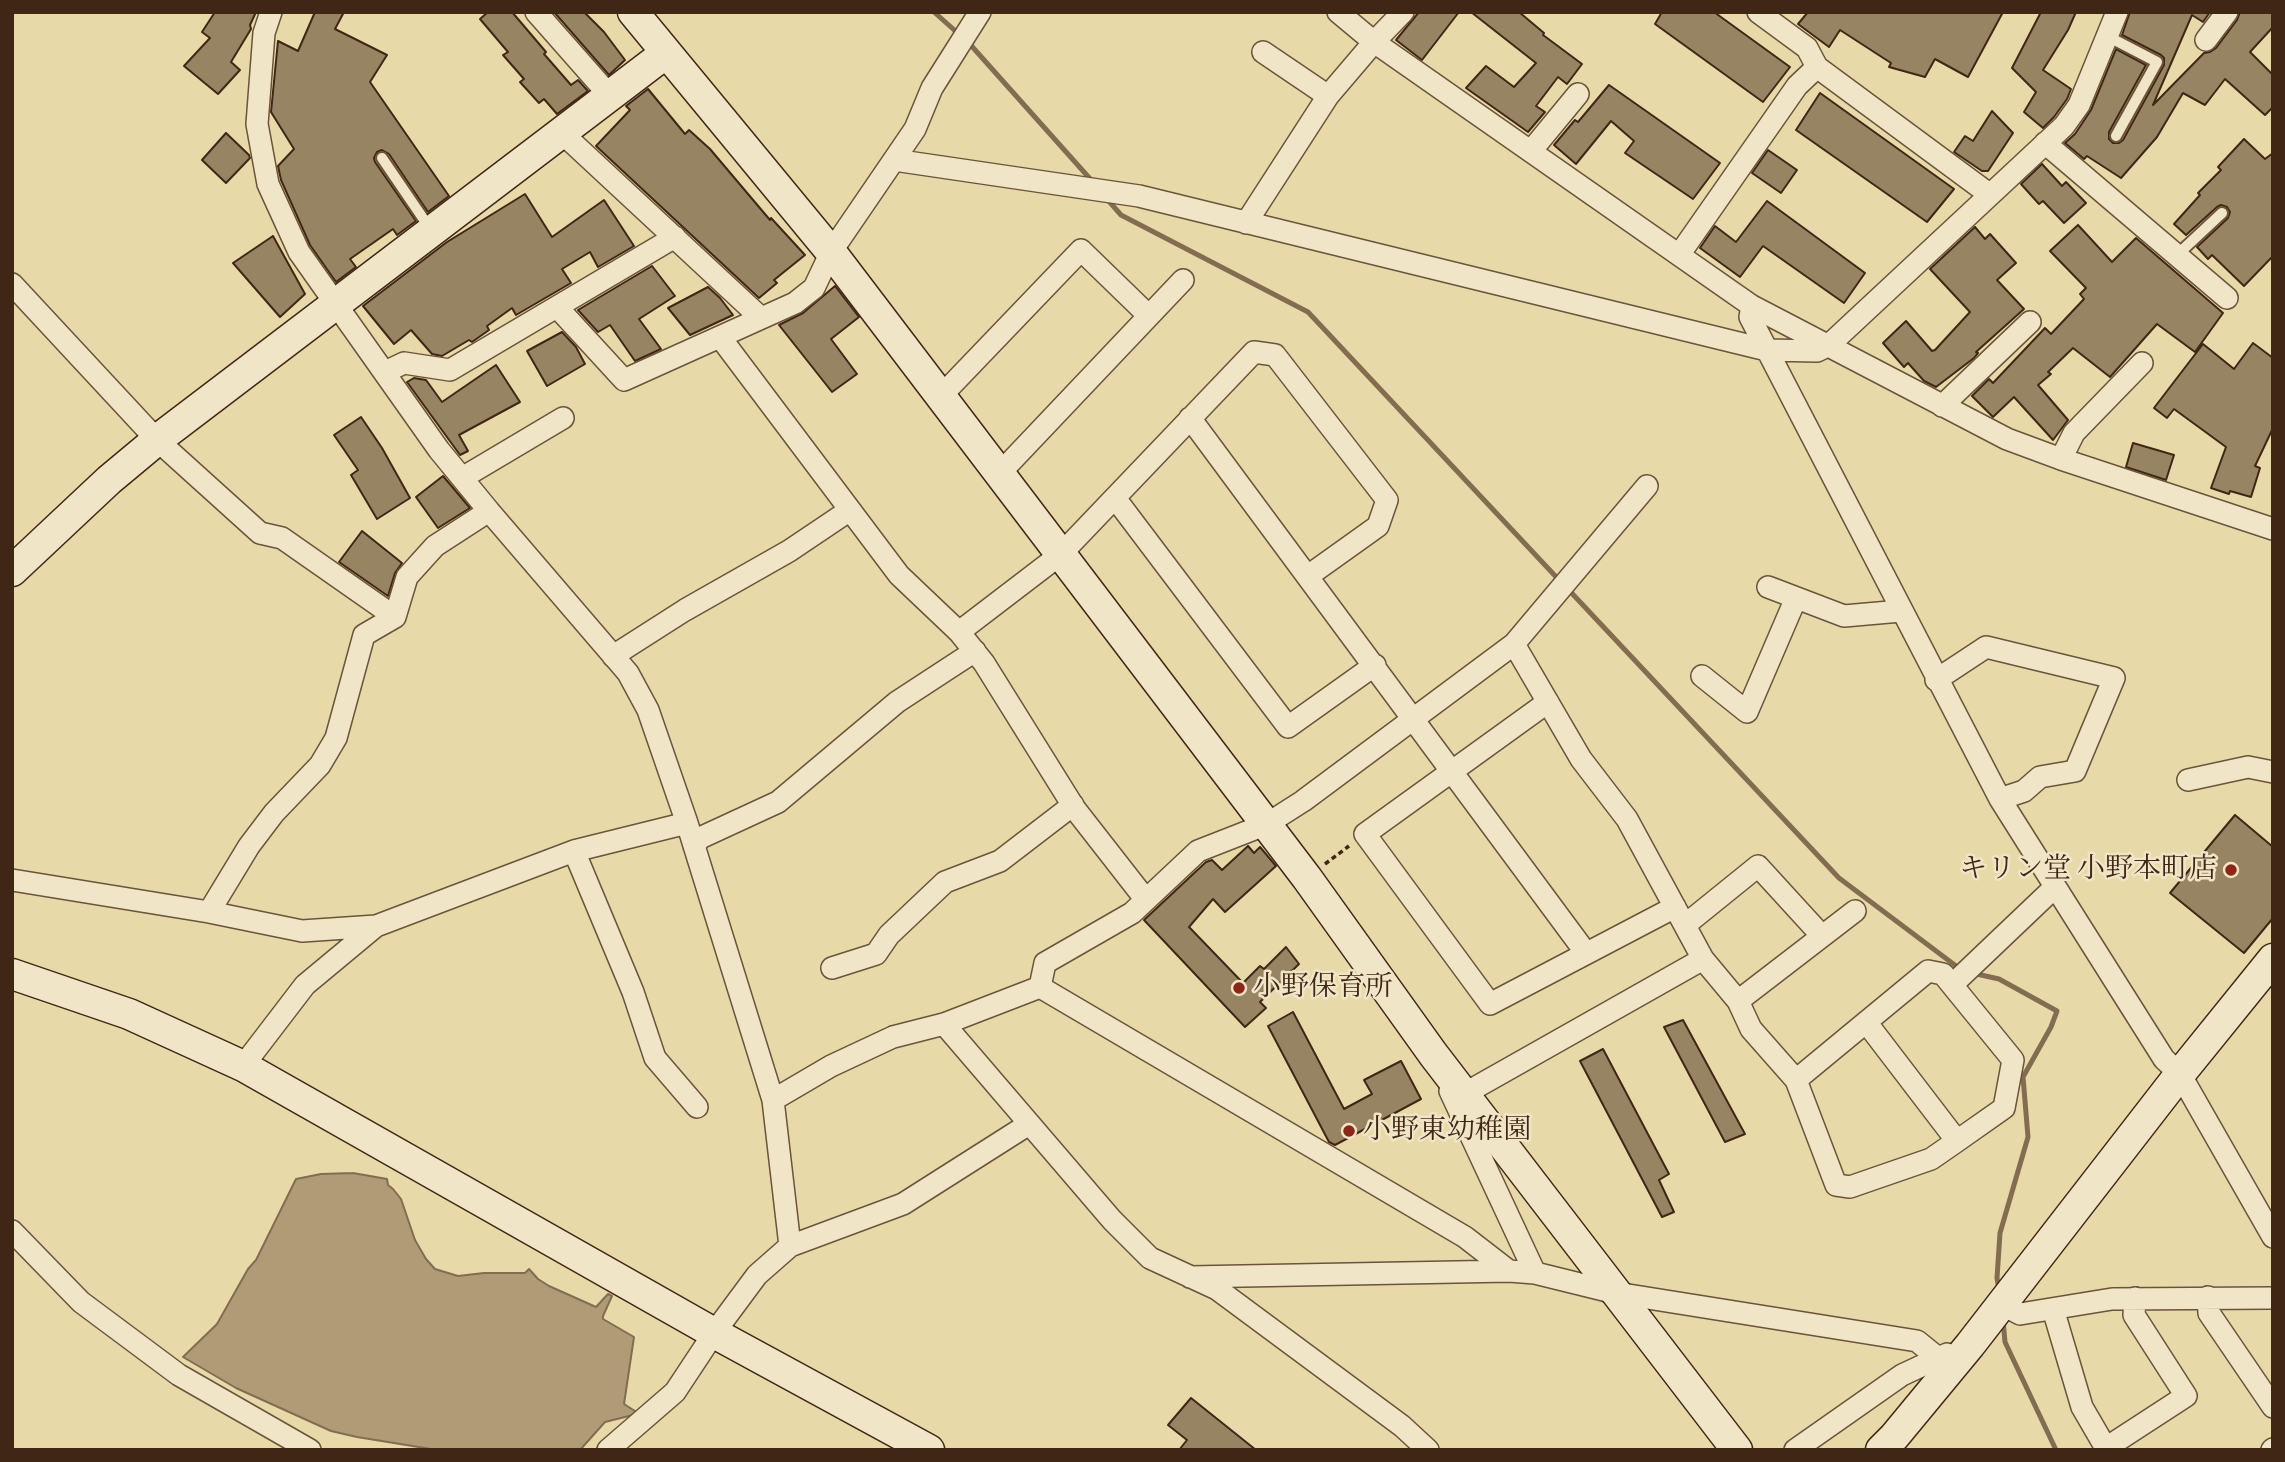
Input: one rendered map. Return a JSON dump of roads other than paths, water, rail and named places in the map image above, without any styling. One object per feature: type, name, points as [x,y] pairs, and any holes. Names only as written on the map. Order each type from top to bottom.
[{"type":"street","points":[[271,12],[264,33],[257,124],[268,184],[299,252],[439,450],[628,673],[648,710],[687,824],[773,1100],[790,1246]]},
{"type":"street","points":[[536,12],[610,96]]},
{"type":"street","points":[[633,12],[831,252],[1307,877],[1433,1054],[1737,1450]]},
{"type":"street","points":[[557,307],[624,380],[795,303],[814,288],[831,252],[915,128],[932,88],[980,12]]},
{"type":"street","points":[[1338,12],[1374,42],[1752,306],[2007,439],[2273,529]]},
{"type":"street","points":[[1246,223],[1328,96],[1403,12]]},
{"type":"street","points":[[1758,12],[1807,48],[1817,67],[1989,194]]},
{"type":"street","points":[[2206,40],[2227,12]]},
{"type":"street","points":[[894,160],[1139,196],[1767,350],[1817,351],[1829,345],[2064,126],[2079,105],[2114,13]]},
{"type":"street","points":[[1264,52],[1328,96]]},
{"type":"street","points":[[12,571],[108,480],[157,440],[666,53]]},
{"type":"street","points":[[1679,255],[1797,86],[1817,67]]},
{"type":"street","points":[[1531,151],[1578,94]]},
{"type":"street","points":[[562,132],[761,318]]},
{"type":"street","points":[[2045,144],[2227,298]]},
{"type":"street","points":[[386,372],[404,363],[450,370],[675,237]]},
{"type":"street","points":[[941,396],[1081,250],[1149,316]]},
{"type":"street","points":[[1000,473],[1183,280]]},
{"type":"street","points":[[12,284],[157,440],[260,533],[282,538],[394,617]]},
{"type":"street","points":[[1752,306],[1750,317],[2000,799],[2164,1059],[2180,1074],[2273,1237]]},
{"type":"street","points":[[1942,406],[2030,321]]},
{"type":"street","points":[[720,337],[899,575],[959,632],[975,651],[1073,805],[1146,900]]},
{"type":"street","points":[[959,632],[1061,554],[1254,352],[1275,355],[1387,499],[1378,526],[1308,576]]},
{"type":"street","points":[[2061,459],[2074,433],[2142,363]]},
{"type":"street","points":[[462,478],[563,418]]},
{"type":"street","points":[[1191,418],[1586,953]]},
{"type":"street","points":[[1040,988],[1045,963],[1132,913],[1198,851],[1267,824],[1303,801],[1514,644],[1647,486]]},
{"type":"street","points":[[1115,498],[1288,727],[1374,665]]},
{"type":"street","points":[[613,656],[685,610],[789,551],[850,510]]},
{"type":"street","points":[[209,912],[249,846],[274,813],[320,765],[336,738],[364,635],[394,617],[407,577],[435,546],[488,511]]},
{"type":"street","points":[[1768,587],[1844,616],[1901,611]]},
{"type":"street","points":[[1702,676],[1747,712],[1796,598]]},
{"type":"street","points":[[1514,644],[1581,759],[1627,819],[1703,959],[1738,1001],[1751,1029],[1796,1080],[1836,1185],[1850,1187],[1931,1159],[1957,1142],[2004,1108],[2013,1060],[1943,974],[1928,971],[1796,1080]]},
{"type":"street","points":[[1936,680],[1986,647],[2114,678],[2075,771],[2040,777],[2024,791],[2000,799]]},
{"type":"street","points":[[694,846],[700,838],[778,802],[897,702],[975,651]]},
{"type":"street","points":[[1548,702],[1365,834],[1490,1004],[1586,953],[1680,916],[1758,866],[1822,936]]},
{"type":"street","points":[[2188,780],[2248,767],[2273,772]]},
{"type":"street","points":[[832,968],[876,954],[889,935],[945,881],[1000,861],[1073,805]]},
{"type":"street","points":[[12,880],[209,912],[302,931],[376,926],[574,850],[687,824]]},
{"type":"street","points":[[574,850],[633,992],[655,1058],[697,1107]]},
{"type":"street","points":[[1952,985],[2055,887]]},
{"type":"street","points":[[1738,1001],[1855,911]]},
{"type":"street","points":[[243,1066],[305,985],[376,926]]},
{"type":"street","points":[[1464,1094],[1703,959]]},
{"type":"street","points":[[1881,1450],[1970,1345],[2180,1074],[2273,959]]},
{"type":"street","points":[[12,974],[129,1014],[243,1066],[714,1333],[929,1450]]},
{"type":"street","points":[[773,1100],[831,1066],[893,1037],[944,1024],[1040,988]]},
{"type":"street","points":[[1040,988],[1465,1237],[1510,1271]]},
{"type":"street","points":[[1866,1022],[1957,1142]]},
{"type":"street","points":[[944,1024],[1111,1220],[1150,1258],[1217,1289],[1402,1426],[1428,1450]]},
{"type":"street","points":[[1433,1054],[1535,1273]]},
{"type":"street","points":[[608,1450],[675,1392],[757,1275],[790,1246],[903,1204],[1029,1124]]},
{"type":"street","points":[[12,1231],[81,1302],[157,1359],[179,1375],[310,1450]]},
{"type":"street","points":[[1190,1277],[1510,1271],[1535,1273],[1616,1293],[1917,1341],[1938,1358]]},
{"type":"street","points":[[2208,1297],[2209,1313],[2273,1407]]},
{"type":"street","points":[[2053,1309],[2082,1407],[2107,1449],[2186,1396],[2134,1315],[2135,1298]]},
{"type":"street","points":[[2001,1304],[2020,1314],[2112,1299],[2273,1298]]},
{"type":"street","points":[[1795,1450],[1902,1375],[1970,1345]]},
{"type":"lane","points":[[2107,36],[2157,62],[2116,136]]},
{"type":"lane","points":[[382,158],[432,232]]},
{"type":"lane","points":[[2177,256],[2222,213]]},
{"type":"waterway","points":[[934,12],[961,36]]},
{"type":"waterway","points":[[968,42],[1092,181]]},
{"type":"waterway","points":[[1107,199],[1121,215],[1308,312],[1559,580]]},
{"type":"waterway","points":[[1566,587],[1839,878],[1960,969]]},
{"type":"waterway","points":[[1972,973],[1999,979],[2057,1011],[2023,1077],[2028,1137],[2000,1233],[1997,1278],[1999,1290]]},
{"type":"waterway","points":[[2003,1320],[2005,1342],[2056,1450]]},
{"type":"place","name":"キリン堂 小野本町店","points":[[2231,870]]},
{"type":"place","name":"小野保育所","points":[[1239,988]]},
{"type":"place","name":"小野東幼稚園","points":[[1349,1131]]}]
